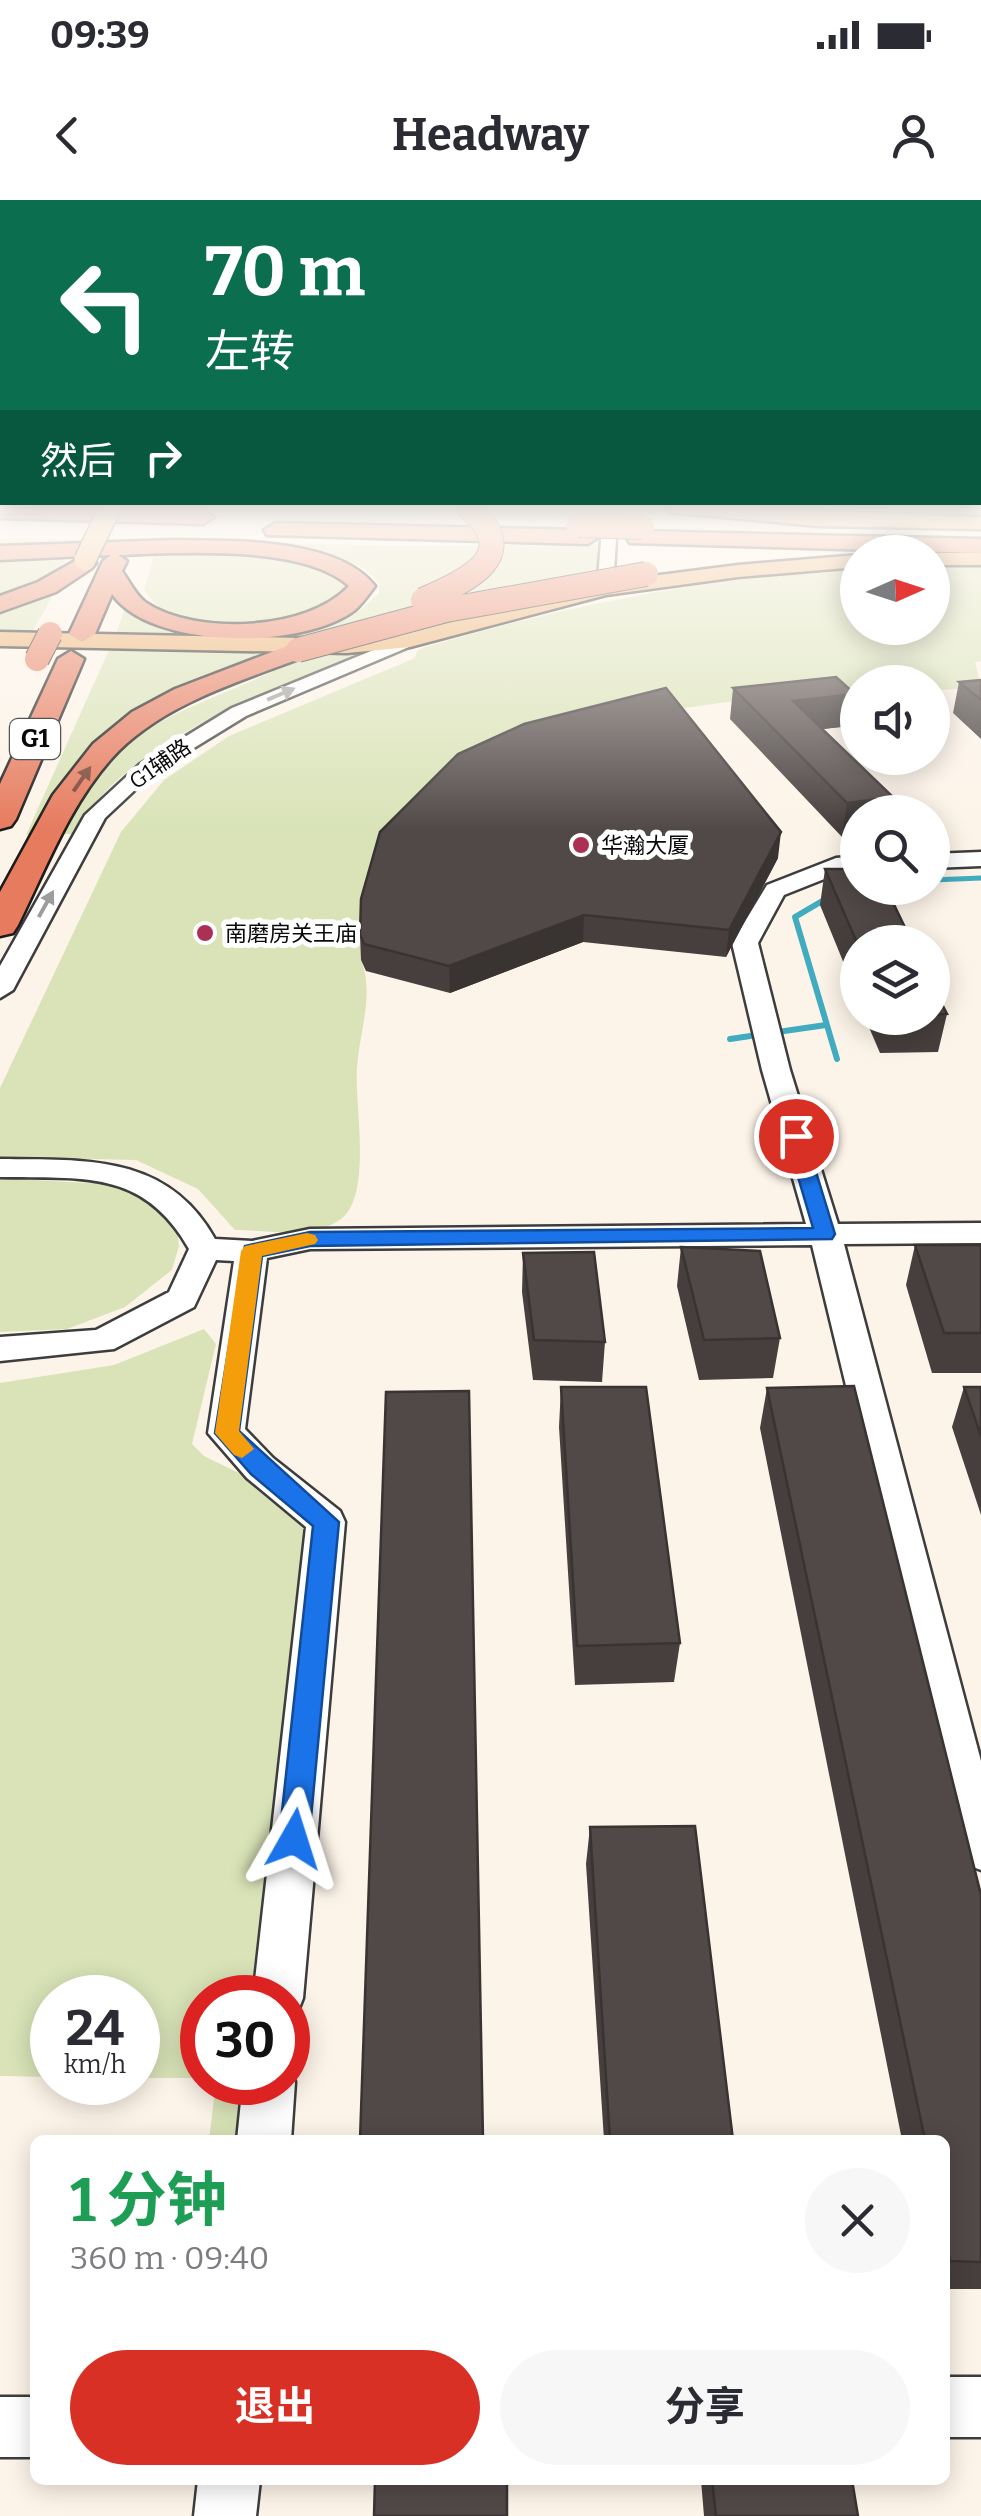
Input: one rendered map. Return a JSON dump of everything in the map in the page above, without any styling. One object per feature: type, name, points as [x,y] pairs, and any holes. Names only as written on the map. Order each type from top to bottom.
[{"type":"highway","name":"G1","points":[[22,688],[59,614]]},
{"type":"highway","name":"G1","points":[[0,819],[91,614]]},
{"type":"highway","points":[[153,614],[172,623],[224,630],[270,628],[329,614]]},
{"type":"highway","points":[[0,925],[82,776],[123,732],[240,672],[387,614]]},
{"type":"highway","points":[[298,650],[431,614]]},
{"type":"main road","points":[[0,640],[347,646],[410,640],[509,614]]},
{"type":"street","name":"G1辅路","points":[[0,990],[96,816],[146,768],[239,712],[410,640]]},
{"type":"street","points":[[950,860],[981,859]]},
{"type":"street","points":[[840,865],[774,890],[746,943],[773,1055],[825,1234],[981,1849]]},
{"type":"street","points":[[0,1168],[114,1174],[151,1186],[182,1210],[205,1248]]},
{"type":"street","points":[[205,1248],[252,1251],[310,1239],[981,1232]]},
{"type":"street","points":[[0,1349],[102,1341],[182,1298],[205,1248]]},
{"type":"street","points":[[252,1251],[226,1433],[260,1468],[326,1522],[280,1975]]},
{"type":"street","points":[[264,2135],[267,2105]]},
{"type":"street","points":[[950,2407],[981,2407]]},
{"type":"street","points":[[0,2427],[30,2427]]},
{"type":"street","points":[[226,2516],[229,2485]]},
{"type":"green space","points":[[0,614],[42,614],[30,636],[0,636]]},
{"type":"green space","points":[[123,614],[138,614],[171,631],[218,638],[115,637]]},
{"type":"green space","points":[[172,614],[317,614],[247,625]]},
{"type":"green space","points":[[491,614],[388,640],[249,638],[298,633],[349,617]]},
{"type":"green space","points":[[551,614],[840,614],[840,645],[950,645],[950,614],[981,614],[981,661],[975,662],[981,688],[950,689],[950,665],[840,665],[840,694],[762,697],[664,711],[361,960],[367,987],[357,1068],[357,1190],[351,1207],[330,1225],[304,1231],[235,1230],[198,1189],[136,1160],[0,1157],[0,1088],[121,832],[164,780],[229,736],[415,658],[423,648]]},
{"type":"green space","points":[[109,650],[365,656],[228,710],[164,745],[107,790],[75,834],[61,834],[98,773],[136,738],[180,712],[273,671],[253,664],[148,712],[34,835],[26,835]]},
{"type":"green space","points":[[0,1178],[121,1185],[148,1195],[177,1227],[179,1246],[172,1270],[125,1307],[67,1329],[0,1332]]},
{"type":"green space","points":[[204,1329],[216,1344],[192,1444],[204,1456],[245,1476],[314,1528],[271,1975],[180,1975],[180,2078],[160,2078],[160,1975],[30,1975],[30,2077],[0,2076],[0,1383],[114,1365]]},
{"type":"green space","points":[[213,2105],[259,2105],[256,2135],[210,2135]]},
{"type":"building","points":[[836,677],[840,681],[840,696],[793,701],[840,746],[840,775],[870,775],[891,795],[840,796],[733,688]]},
{"type":"building","points":[[981,680],[981,700],[959,682]]},
{"type":"building","name":"华瀚大厦","points":[[666,688],[781,832],[729,930],[584,915],[449,966],[364,944],[360,934],[361,899],[380,832],[458,754],[524,724]]},
{"type":"building","points":[[825,869],[840,869],[840,904]]},
{"type":"building","points":[[841,905],[894,905],[904,925],[849,925]]},
{"type":"building","points":[[915,1245],[981,1245],[981,1333],[944,1333]]},
{"type":"building","points":[[681,1247],[760,1251],[780,1338],[704,1340]]},
{"type":"building","points":[[594,1252],[605,1342],[534,1340],[523,1253]]},
{"type":"building","points":[[854,1386],[981,1895],[981,2262],[950,2261],[950,2135],[924,2135],[767,1388]]},
{"type":"building","points":[[561,1387],[646,1387],[680,1643],[577,1646]]},
{"type":"building","points":[[964,1387],[981,1387],[981,1436]]},
{"type":"building","points":[[469,1391],[483,2135],[360,2135],[386,1392]]},
{"type":"building","points":[[695,1826],[732,2135],[610,2135],[590,1827]]},
{"type":"building","points":[[375,2485],[507,2485],[507,2516],[374,2516]]},
{"type":"building","points":[[713,2485],[853,2485],[858,2516],[716,2516]]},
{"type":"waterway","points":[[950,879],[981,878]]},
{"type":"waterway","points":[[829,897],[795,917],[837,1059]]},
{"type":"waterway","points":[[730,1039],[826,1025]]},
{"type":"slow traffic","points":[[242,1449],[226,1433],[252,1251],[307,1240]]},
{"type":"place","name":"华瀚大厦","points":[[581,845]]},
{"type":"place","name":"南磨房关王庙","points":[[205,933]]},
{"type":"route","points":[[294,1839],[326,1522],[260,1468],[226,1433],[252,1251],[310,1239],[825,1234],[796,1136]]}]
